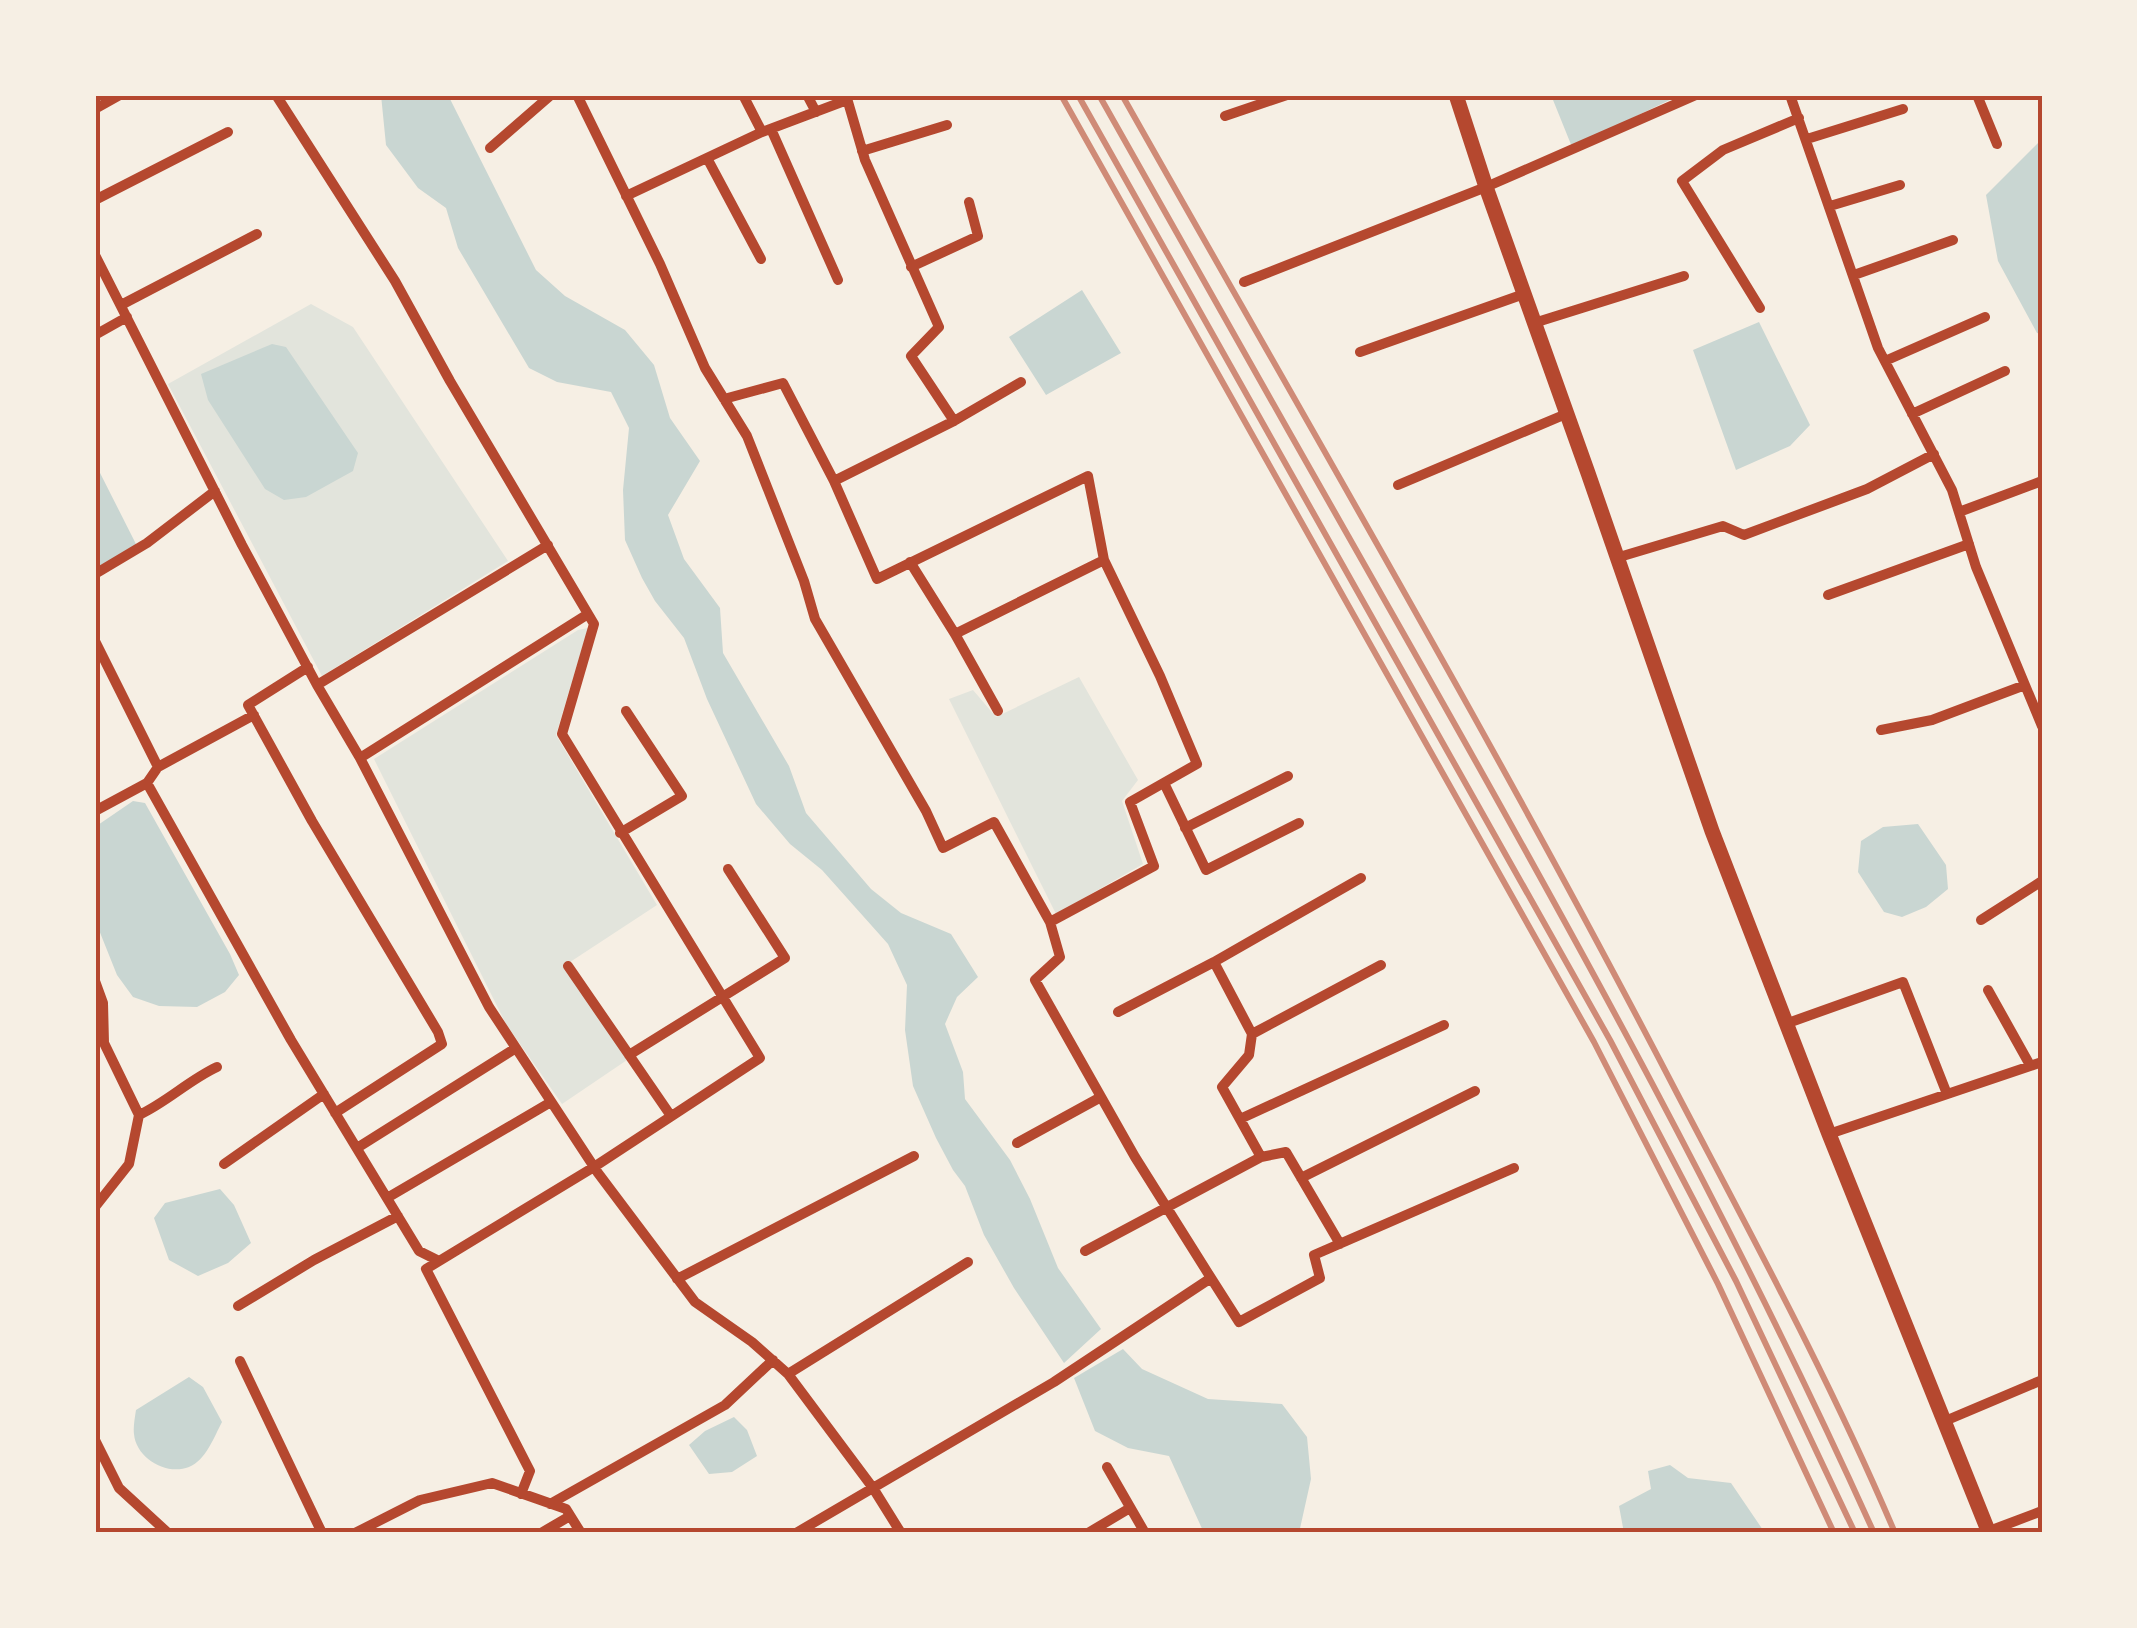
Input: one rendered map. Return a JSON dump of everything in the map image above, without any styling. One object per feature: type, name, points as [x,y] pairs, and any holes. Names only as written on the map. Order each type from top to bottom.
[{"type":"main road","points":[[1456,95],[1712,831],[1989,1532]]},
{"type":"street","points":[[95,109],[120,95]]},
{"type":"street","points":[[276,95],[395,281],[594,624],[562,734],[760,1058],[594,1167],[426,1269],[530,1471],[520,1494]]},
{"type":"street","points":[[490,148],[551,95]]},
{"type":"street","points":[[577,95],[660,264],[705,368],[747,436],[816,619],[926,811],[943,848],[994,822],[1050,922],[1060,957],[1035,980],[1101,1097],[1239,1322],[1320,1278],[1314,1255],[1514,1168]]},
{"type":"street","points":[[742,95],[766,130],[838,280]]},
{"type":"street","points":[[806,95],[816,112]]},
{"type":"street","points":[[1225,116],[1287,95]]},
{"type":"street","points":[[1244,282],[1486,188],[1696,95]]},
{"type":"street","points":[[1790,95],[1885,361],[1952,490],[1969,544],[2042,726]]},
{"type":"street","points":[[1977,95],[1997,144]]},
{"type":"street","points":[[626,196],[766,130],[846,98],[862,151],[939,328],[911,356],[954,422]]},
{"type":"street","points":[[1807,139],[1903,110]]},
{"type":"street","points":[[1760,308],[1682,182],[1723,150],[1799,118]]},
{"type":"street","points":[[862,151],[947,125]]},
{"type":"street","points":[[95,200],[228,132]]},
{"type":"street","points":[[707,158],[761,259]]},
{"type":"street","points":[[1830,206],[1900,185]]},
{"type":"street","points":[[911,267],[978,236],[969,202]]},
{"type":"street","points":[[121,305],[257,234]]},
{"type":"street","points":[[1854,275],[1953,240]]},
{"type":"street","points":[[95,255],[215,491],[489,1007],[594,1167],[695,1302],[752,1342],[788,1374],[873,1488],[901,1533]]},
{"type":"street","points":[[1534,323],[1684,276]]},
{"type":"street","points":[[1360,352],[1524,294]]},
{"type":"street","points":[[95,335],[127,318]]},
{"type":"street","points":[[1885,361],[1985,318]]},
{"type":"street","points":[[1912,414],[2005,370]]},
{"type":"street","points":[[834,481],[954,422],[1021,382]]},
{"type":"street","points":[[724,398],[783,383],[834,481],[877,579],[1088,476],[1104,560],[1197,764],[1130,802],[1154,866],[1050,922]]},
{"type":"street","points":[[1398,485],[1566,414]]},
{"type":"street","points":[[1616,558],[1723,526],[1744,535],[1866,489],[1934,454]]},
{"type":"street","points":[[1959,512],[2042,482]]},
{"type":"street","points":[[95,574],[146,543],[215,491]]},
{"type":"street","points":[[1828,595],[1969,544]]},
{"type":"street","points":[[317,685],[548,545]]},
{"type":"street","points":[[955,634],[1104,560]]},
{"type":"street","points":[[910,562],[998,711]]},
{"type":"street","points":[[360,758],[588,614]]},
{"type":"street","points":[[96,644],[158,767]]},
{"type":"street","points":[[308,667],[248,705],[442,1044],[335,1113]]},
{"type":"street","points":[[1880,730],[1932,720],[2025,685]]},
{"type":"street","points":[[620,832],[682,796],[626,711]]},
{"type":"street","points":[[95,811],[148,782],[158,767],[254,715]]},
{"type":"street","points":[[1185,828],[1288,776]]},
{"type":"street","points":[[148,782],[291,1040],[356,1148],[419,1251],[439,1261]]},
{"type":"street","points":[[1164,783],[1206,870],[1299,823]]},
{"type":"street","points":[[629,1055],[785,958],[728,868]]},
{"type":"street","points":[[1118,1012],[1361,878]]},
{"type":"street","points":[[1981,920],[2042,881]]},
{"type":"street","points":[[1214,962],[1252,1034],[1249,1056],[1222,1087],[1261,1157]]},
{"type":"street","points":[[1252,1034],[1381,965]]},
{"type":"street","points":[[568,966],[671,1116]]},
{"type":"street","points":[[95,981],[104,1003],[104,1044],[139,1115],[128,1164],[95,1208]]},
{"type":"street","points":[[1788,1023],[1903,982],[1947,1094]]},
{"type":"street","points":[[1830,1134],[2036,1064],[1988,990]]},
{"type":"street","points":[[1240,1119],[1444,1026]]},
{"type":"street","points":[[356,1148],[516,1048]]},
{"type":"street","points":[[139,1115],[156,1108],[196,1077],[217,1068]]},
{"type":"street","points":[[1301,1178],[1475,1091]]},
{"type":"street","points":[[224,1164],[324,1094]]},
{"type":"street","points":[[1016,1143],[1101,1097]]},
{"type":"street","points":[[387,1198],[551,1102]]},
{"type":"street","points":[[1086,1251],[1261,1157],[1286,1152],[1340,1244]]},
{"type":"street","points":[[678,1279],[914,1156]]},
{"type":"street","points":[[238,1306],[398,1216]]},
{"type":"street","points":[[788,1374],[968,1262]]},
{"type":"street","points":[[796,1533],[1054,1382],[1211,1278]]},
{"type":"street","points":[[550,1504],[725,1405],[773,1360]]},
{"type":"street","points":[[240,1362],[322,1533]]},
{"type":"street","points":[[1946,1421],[2042,1380]]},
{"type":"street","points":[[95,1440],[119,1488],[168,1533]]},
{"type":"street","points":[[1107,1467],[1146,1533]]},
{"type":"street","points":[[360,1532],[420,1500],[492,1484],[566,1510],[581,1533]]},
{"type":"street","points":[[1088,1533],[1130,1508]]},
{"type":"street","points":[[1989,1532],[2042,1511]]},
{"type":"street","points":[[541,1533],[570,1516]]},
{"type":"shaded area","points":[[381,95],[448,95],[536,270],[565,296],[625,330],[654,365],[670,418],[700,461],[668,515],[684,559],[720,608],[723,653],[789,766],[806,813],[871,889],[901,913],[951,934],[978,977],[957,997],[945,1024],[963,1072],[965,1099],[1010,1160],[1058,1268],[1101,1329],[1064,1363],[984,1235],[965,1186],[936,1138],[913,1086],[905,1030],[907,985],[888,944],[756,804],[707,699],[684,638],[642,578],[625,540],[623,490],[629,428],[611,392],[557,382],[529,368],[458,248],[446,208],[418,188],[386,145]]},
{"type":"shaded area","points":[[1551,95],[1680,95],[1572,147]]},
{"type":"shaded area","points":[[2042,139],[2042,334],[2037,333],[1998,261],[1986,195]]},
{"type":"shaded area","points":[[1082,290],[1121,353],[1046,395],[1009,337]]},
{"type":"shaded area","points":[[311,304],[353,327],[508,561],[322,676],[168,384]]},
{"type":"shaded area","points":[[1759,322],[1810,425],[1790,446],[1736,470],[1693,350]]},
{"type":"shaded area","points":[[272,344],[286,347],[358,453],[353,471],[306,497],[284,500],[265,489],[208,400],[201,374]]},
{"type":"shaded area","points":[[95,463],[138,548],[95,571]]},
{"type":"shaded area","points":[[588,628],[556,735],[657,905],[564,966],[627,1060],[562,1104],[506,1024],[374,759],[578,630]]},
{"type":"shaded area","points":[[1079,677],[1138,780],[1122,801],[1143,864],[1056,914],[949,699],[973,690],[996,717]]},
{"type":"shaded area","points":[[133,801],[145,803],[239,975],[225,992],[197,1007],[159,1006],[133,997],[117,975],[95,920],[95,827]]},
{"type":"shaded area","points":[[1918,824],[1946,865],[1948,889],[1926,907],[1902,917],[1884,912],[1858,872],[1861,841],[1883,827]]},
{"type":"shaded area","points":[[220,1189],[234,1205],[251,1243],[228,1263],[198,1276],[169,1260],[154,1218],[165,1203]]},
{"type":"shaded area","points":[[1123,1349],[1142,1369],[1208,1399],[1282,1404],[1307,1437],[1311,1479],[1299,1533],[1204,1533],[1169,1456],[1128,1448],[1095,1431],[1074,1378]]},
{"type":"shaded area","points":[[189,1377],[203,1387],[222,1422],[209,1448],[195,1464],[180,1469],[162,1467],[146,1457],[136,1443],[136,1410]]},
{"type":"shaded area","points":[[734,1417],[747,1430],[757,1456],[732,1472],[709,1474],[689,1445],[705,1431]]},
{"type":"shaded area","points":[[1670,1465],[1688,1478],[1731,1483],[1765,1533],[1624,1533],[1619,1506],[1651,1489],[1648,1471]]},
{"type":"railway","points":[[1061,95],[1594,1042],[1718,1284],[1834,1533]]},
{"type":"railway","points":[[1078,95],[1610,1040],[1736,1281],[1855,1533]]},
{"type":"railway","points":[[1099,95],[1593,974],[1767,1307],[1874,1533]]},
{"type":"railway","points":[[1122,95],[1406,594],[1613,972],[1792,1314],[1895,1533]]}]
